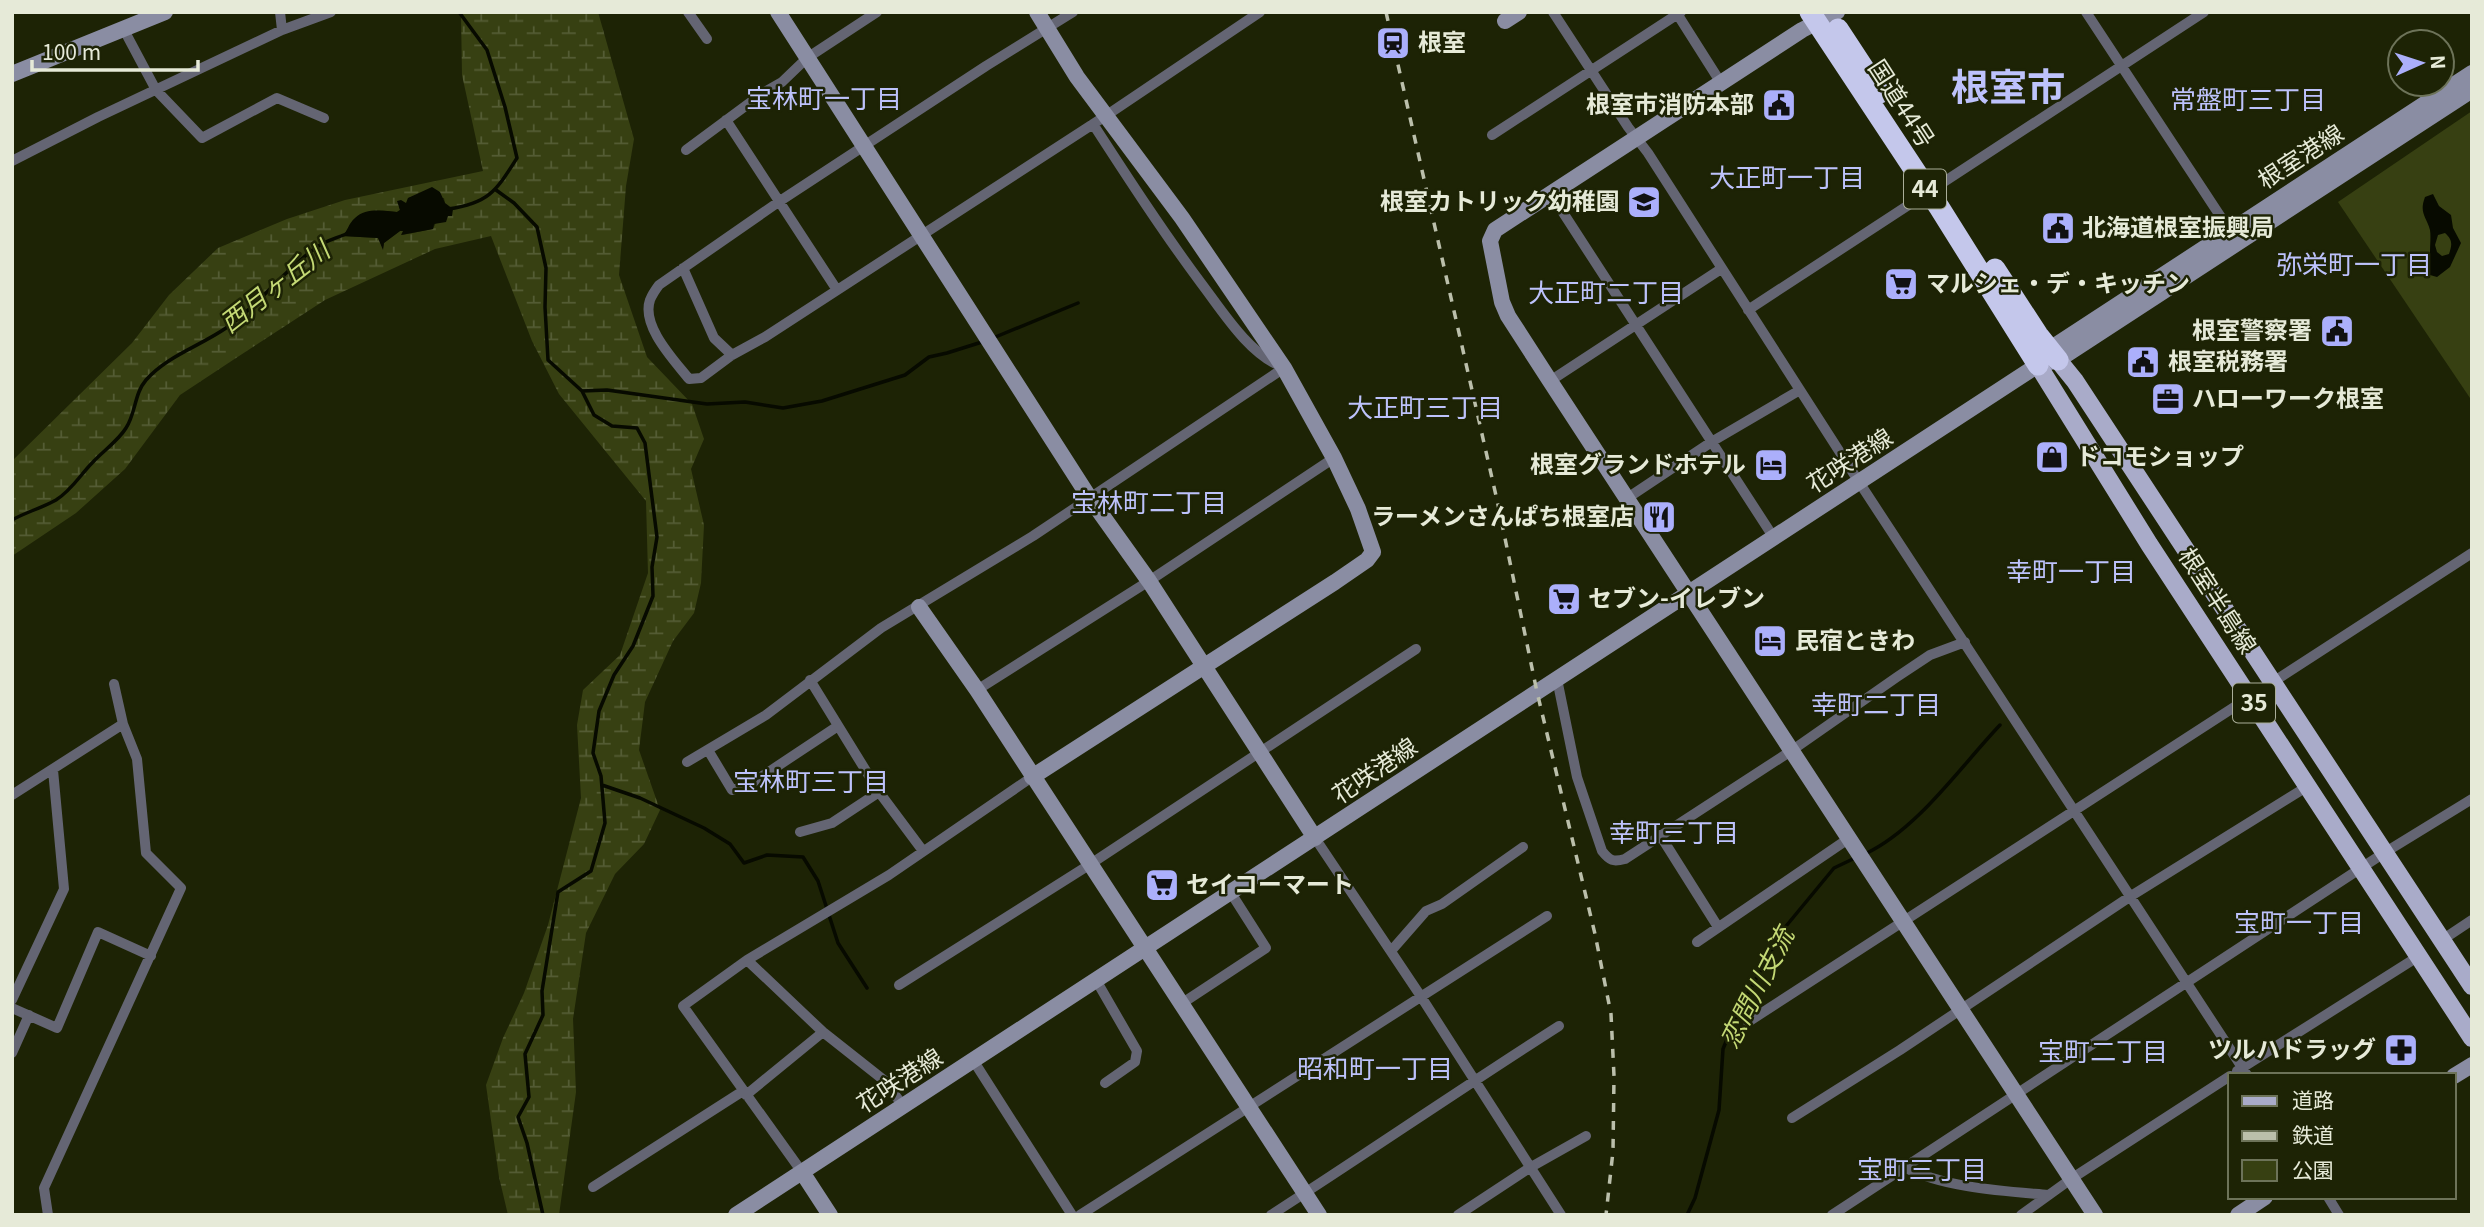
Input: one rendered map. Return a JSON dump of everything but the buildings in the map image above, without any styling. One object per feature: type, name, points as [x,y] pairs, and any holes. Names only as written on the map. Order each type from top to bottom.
[{"type":"highway","name":"国道44号","points":[[1825,15],[1933,188],[2049,358]]},
{"type":"main road","name":"根室半島線","points":[[2049,358],[2081,391],[2472,985]]},
{"type":"main road","name":"根室半島線","points":[[2049,358],[2149,544],[2472,1038]]},
{"type":"street","points":[[12,74],[165,12]]},
{"type":"street","points":[[280,12],[282,30]]},
{"type":"street","points":[[12,161],[282,30],[331,12]]},
{"type":"street","points":[[688,12],[707,39]]},
{"type":"street","points":[[778,12],[1089,496],[1149,581],[1561,1215]]},
{"type":"street","points":[[686,150],[782,82],[807,58],[877,12]]},
{"type":"street","points":[[1037,12],[1077,77],[1158,225],[1245,339],[1270,362],[1284,369]]},
{"type":"street","points":[[1073,12],[780,201],[659,285],[650,300],[649,315],[659,340],[689,379],[701,378],[732,355],[765,337],[1100,120],[1260,12]]},
{"type":"street","points":[[1553,12],[2245,1071],[2419,956]]},
{"type":"street","points":[[2086,12],[2233,236]]},
{"type":"street","points":[[1748,310],[2204,12]]},
{"type":"street","points":[[1492,135],[1678,13],[1721,83]]},
{"type":"street","points":[[1825,15],[1495,230],[1490,241],[1502,302],[1508,316],[1626,499],[2095,1215]]},
{"type":"street","points":[[123,28],[156,90],[202,138],[277,98],[324,118]]},
{"type":"street","name":"根室港線","points":[[2049,358],[2472,72]]},
{"type":"street","name":"根室港線","points":[[2233,236],[2472,90]]},
{"type":"street","points":[[726,120],[836,290]]},
{"type":"street","points":[[830,1215],[683,1006],[747,960],[889,875],[1032,777],[1367,560],[1373,552],[1359,509],[1284,369],[1182,218],[1100,120]]},
{"type":"street","points":[[1551,194],[1774,538]]},
{"type":"street","points":[[683,268],[714,338],[732,355]]},
{"type":"street","points":[[1550,381],[1721,269]]},
{"type":"street","name":"花咲港線","points":[[736,1215],[2049,358]]},
{"type":"street","points":[[688,761],[766,715],[881,628],[1034,536],[1089,496],[1284,369]]},
{"type":"street","points":[[1626,499],[1713,441],[1800,390]]},
{"type":"street","points":[[977,690],[1149,581],[1334,458]]},
{"type":"street","points":[[1748,1022],[2472,553]]},
{"type":"street","points":[[919,607],[977,690],[1319,1215]]},
{"type":"street","points":[[1558,679],[1577,777],[1602,851],[1614,862],[1625,859],[1791,751],[1930,655],[1965,642]]},
{"type":"street","points":[[899,985],[1416,649]]},
{"type":"street","points":[[810,680],[879,792],[923,851]]},
{"type":"street","points":[[48,1215],[44,1188],[181,888],[146,853],[137,759],[123,724],[114,684]]},
{"type":"street","points":[[12,795],[123,724]]},
{"type":"street","points":[[708,750],[732,790],[749,785],[838,726]]},
{"type":"street","points":[[12,1000],[64,889],[53,769]]},
{"type":"street","points":[[1792,1118],[2131,896],[2308,786]]},
{"type":"street","points":[[800,832],[832,823],[879,792]]},
{"type":"street","points":[[1832,1215],[2384,853],[2472,799]]},
{"type":"street","points":[[1660,835],[1718,927]]},
{"type":"street","points":[[1697,942],[1848,839]]},
{"type":"street","points":[[1391,951],[1426,911],[1441,904],[1523,847]]},
{"type":"street","points":[[1181,1004],[1266,948],[1231,892]]},
{"type":"street","points":[[1080,1215],[1547,916]]},
{"type":"street","points":[[2442,940],[2472,920]]},
{"type":"street","points":[[12,1008],[57,1028],[98,932],[151,956]]},
{"type":"street","points":[[747,960],[823,1032],[885,1081],[903,1107]]},
{"type":"street","points":[[1096,980],[1137,1051],[1135,1062],[1105,1083]]},
{"type":"street","points":[[12,1053],[29,1016]]},
{"type":"street","points":[[1270,1215],[1559,1026]]},
{"type":"street","points":[[593,1187],[744,1093],[823,1032]]},
{"type":"street","points":[[973,1060],[1072,1215]]},
{"type":"street","points":[[2456,1075],[2472,1065]]},
{"type":"street","points":[[2021,1215],[2071,1179],[2228,1077]]},
{"type":"street","points":[[1458,1215],[1531,1167],[1586,1136]]},
{"type":"street","points":[[1904,1167],[1924,1177],[2004,1191],[2048,1195]]},
{"type":"street","points":[[2238,1215],[2262,1199]]},
{"type":"street","points":[[2329,1199],[2340,1215]]},
{"type":"green space","points":[[598,12],[634,139],[626,186],[619,275],[647,357],[692,404],[704,439],[691,469],[704,525],[701,583],[694,613],[673,641],[645,702],[639,750],[660,810],[644,844],[615,874],[586,933],[573,1019],[576,1092],[559,1215],[508,1215],[499,1177],[486,1085],[503,1038],[524,993],[548,925],[581,798],[577,725],[583,690],[620,655],[648,573],[646,501],[559,394],[532,341],[491,236],[435,249],[325,300],[180,395],[125,469],[76,513],[12,556],[12,461],[132,343],[169,295],[218,248],[287,219],[345,200],[483,171],[462,75],[461,14]],"holes":[[[414,196],[444,198],[445,203],[433,229],[402,235],[404,231],[400,231],[384,243],[383,248],[378,238],[343,236],[350,224],[368,213],[397,212],[399,207],[407,203],[408,198]]]},
{"type":"green space","points":[[2472,111],[2472,401],[2338,202]]},
{"type":"shaded area","points":[[432,187],[440,192],[445,203],[453,209],[452,216],[448,216],[446,222],[434,224],[433,229],[401,235],[403,231],[400,231],[384,243],[383,250],[378,238],[342,236],[353,220],[364,212],[397,212],[400,210],[397,201],[406,203],[408,198]]},
{"type":"shaded area","points":[[2433,194],[2439,206],[2451,215],[2453,228],[2461,243],[2450,267],[2437,277],[2430,275],[2425,266],[2424,259],[2430,253],[2430,230],[2423,211],[2425,197]],"holes":[[[2445,233],[2451,243],[2450,251],[2442,256],[2435,245],[2438,235]]]},
{"type":"waterway","name":"西月ヶ丘川","points":[[448,209],[473,203],[490,194],[517,158],[487,50],[459,12]]},
{"type":"waterway","points":[[496,190],[514,203],[537,227],[546,268],[548,360],[582,391],[594,415],[612,426],[637,428],[645,443],[657,537],[652,567],[653,596],[633,646],[614,675],[599,711],[593,753],[601,776],[605,823],[591,871],[558,892],[542,991],[543,1015],[525,1054],[529,1097],[518,1117],[527,1143],[543,1215]]},
{"type":"waterway","name":"西月ヶ丘川","points":[[12,520],[62,496],[115,442],[129,422],[142,385],[154,372],[238,319],[293,266],[317,247],[346,234]]},
{"type":"waterway","points":[[993,338],[1078,303]]},
{"type":"waterway","points":[[582,391],[607,390],[707,404],[745,402],[783,408],[822,401],[905,375],[929,357],[982,342]]},
{"type":"waterway","name":"恋問川支流","points":[[1865,854],[1903,829],[1920,813],[2000,725]]},
{"type":"waterway","points":[[602,785],[640,798],[704,828],[730,844],[744,863],[767,855],[803,857],[818,881],[838,943],[867,988]]},
{"type":"waterway","name":"恋問川支流","points":[[1687,1215],[1695,1198],[1719,1110],[1723,1049],[1739,1010],[1782,931],[1834,868],[1855,858]]},
{"type":"railway","points":[[1386,12],[1611,1014],[1613,1151],[1606,1215]]},
{"type":"place","name":"根室","points":[[1393,43]]},
{"type":"place","name":"根室市消防本部","points":[[1779,105]]},
{"type":"place","name":"根室カトリック幼稚園","points":[[1644,202]]},
{"type":"place","name":"北海道根室振興局","points":[[2058,228]]},
{"type":"place","name":"マルシェ・デ・キッチン","points":[[1901,284]]},
{"type":"place","name":"根室警察署","points":[[2337,331]]},
{"type":"place","name":"根室税務署","points":[[2143,362]]},
{"type":"place","name":"ハローワーク根室","points":[[2168,399]]},
{"type":"place","name":"ドコモショップ","points":[[2052,457]]},
{"type":"place","name":"根室グランドホテル","points":[[1771,465]]},
{"type":"place","name":"ラーメンさんぱち根室店","points":[[1659,517]]},
{"type":"place","name":"セブン-イレブン","points":[[1564,599]]},
{"type":"place","name":"民宿ときわ","points":[[1770,641]]},
{"type":"place","name":"セイコーマート","points":[[1162,885]]},
{"type":"place","name":"ツルハドラッグ","points":[[2401,1050]]},
{"type":"district","name":"根室市","points":[[2008,88]]},
{"type":"district","name":"宝林町一丁目","points":[[824,99]]},
{"type":"district","name":"常盤町三丁目","points":[[2248,100]]},
{"type":"district","name":"大正町一丁目","points":[[1787,178]]},
{"type":"district","name":"弥栄町一丁目","points":[[2354,265]]},
{"type":"district","name":"大正町二丁目","points":[[1606,293]]},
{"type":"district","name":"大正町三丁目","points":[[1425,408]]},
{"type":"district","name":"宝林町二丁目","points":[[1149,503]]},
{"type":"district","name":"幸町一丁目","points":[[2071,572]]},
{"type":"district","name":"幸町二丁目","points":[[1876,705]]},
{"type":"district","name":"宝林町三丁目","points":[[811,782]]},
{"type":"district","name":"幸町三丁目","points":[[1674,833]]},
{"type":"district","name":"宝町一丁目","points":[[2299,923]]},
{"type":"district","name":"宝町二丁目","points":[[2103,1052]]},
{"type":"district","name":"昭和町一丁目","points":[[1375,1069]]},
{"type":"district","name":"宝町三丁目","points":[[1922,1170]]}]
